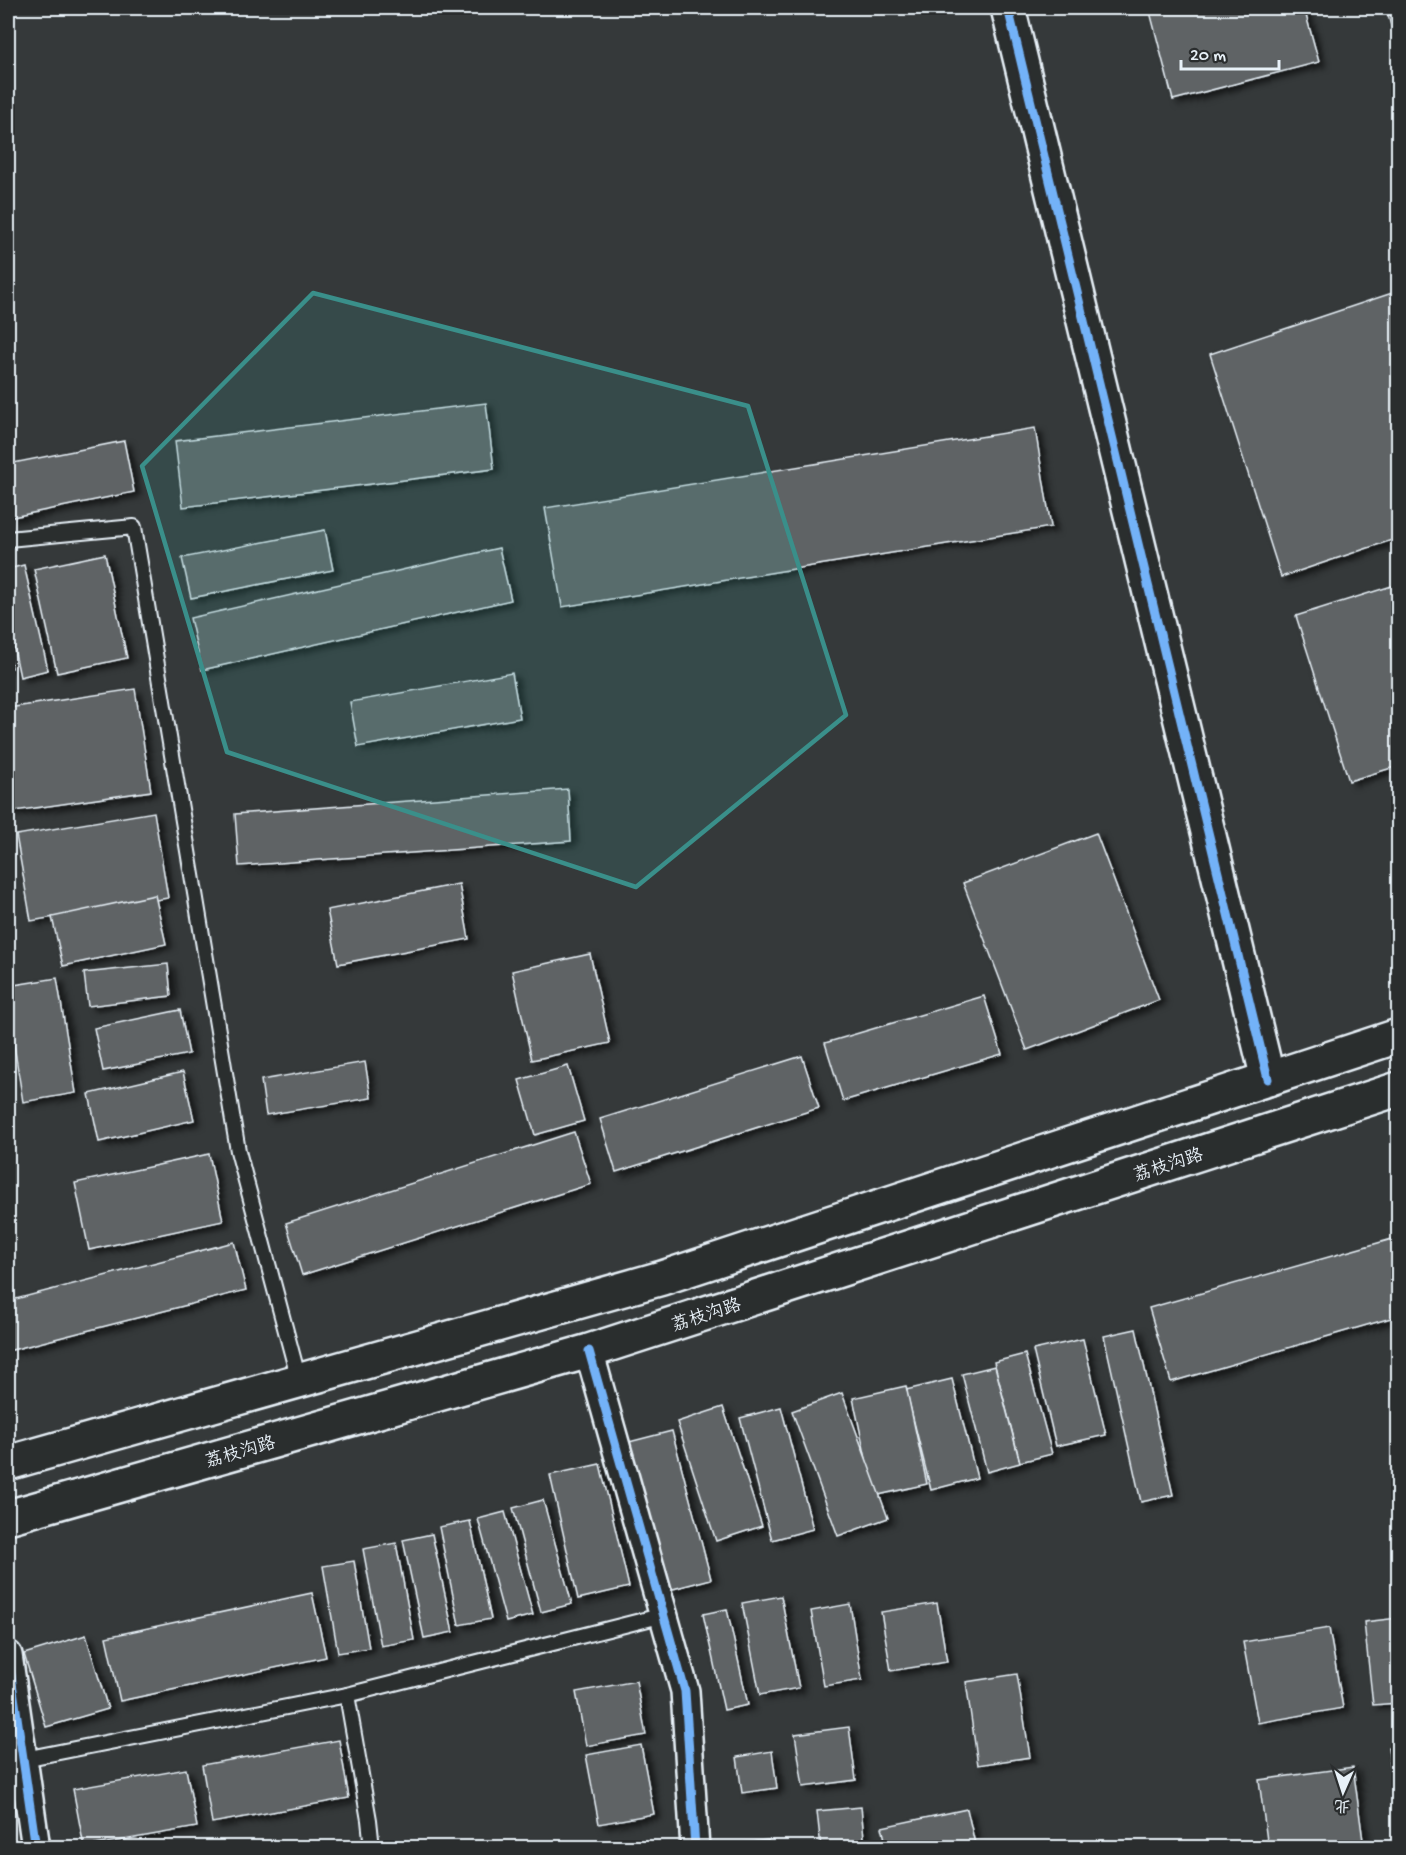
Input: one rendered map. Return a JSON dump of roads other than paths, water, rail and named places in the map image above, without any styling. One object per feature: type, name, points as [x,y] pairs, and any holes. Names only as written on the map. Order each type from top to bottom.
[{"type":"main road","points":[[1008,8],[1268,1079]]},
{"type":"main road","points":[[8,1463],[662,1278],[1398,1036]]},
{"type":"main road","name":"荔枝沟路","points":[[8,1517],[589,1352],[1398,1089]]},
{"type":"street","points":[[589,1352],[685,1692],[695,1848]]},
{"type":"street","points":[[8,1655],[36,1848]]},
{"type":"lane","points":[[8,539],[134,527],[238,1150],[299,1380]]},
{"type":"lane","points":[[24,1759],[347,1695],[664,1615]]},
{"type":"lane","points":[[347,1695],[372,1848]]}]
